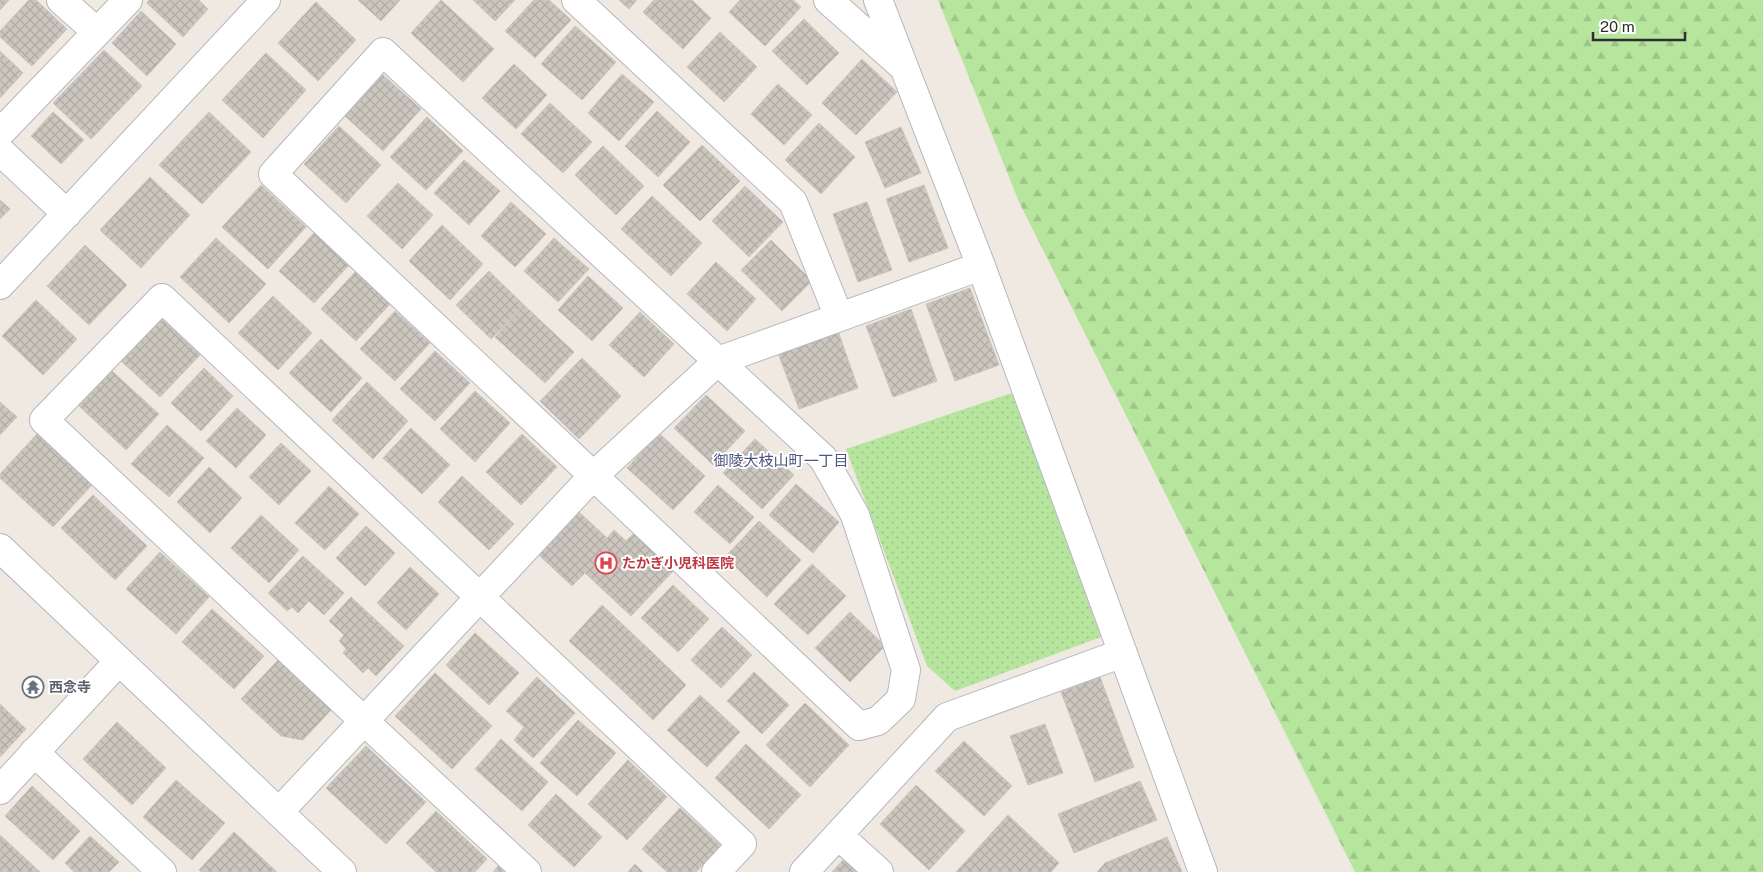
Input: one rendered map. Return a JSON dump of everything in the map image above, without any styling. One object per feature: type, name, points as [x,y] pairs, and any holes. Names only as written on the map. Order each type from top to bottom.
[{"type":"street","points":[[61,0],[97,32]]},
{"type":"street","points":[[0,133],[128,0]]},
{"type":"street","points":[[0,285],[266,0]]},
{"type":"street","points":[[576,0],[793,202],[839,317]]},
{"type":"street","points":[[828,0],[904,68]]},
{"type":"street","points":[[878,0],[981,266],[1203,872]]},
{"type":"street","points":[[383,52],[718,361],[823,458],[854,515],[906,670],[901,699],[878,721],[859,726],[592,477],[273,174],[383,52]]},
{"type":"street","points":[[0,151],[67,214]]},
{"type":"street","points":[[279,812],[592,477],[718,361],[981,266]]},
{"type":"street","points":[[527,872],[44,420],[162,298],[742,844],[716,872]]},
{"type":"street","points":[[0,548],[342,872]]},
{"type":"street","points":[[804,872],[947,717],[1123,653]]},
{"type":"street","points":[[0,790],[119,661]]},
{"type":"street","points":[[34,752],[162,872]]},
{"type":"street","points":[[838,835],[879,872]]},
{"type":"green space","points":[[938,0],[1763,0],[1763,872],[1355,872],[1019,202]]},
{"type":"green space","points":[[1012,393],[1101,637],[955,691],[927,666],[846,449]]},
{"type":"building","points":[[0,0],[9,0],[0,10]]},
{"type":"building","points":[[29,0],[36,0],[67,29],[32,66],[0,37],[0,31]]},
{"type":"building","points":[[149,0],[199,0],[208,9],[183,37],[147,3]]},
{"type":"building","points":[[358,0],[400,0],[381,21]]},
{"type":"building","points":[[441,0],[494,49],[463,82],[411,33]]},
{"type":"building","points":[[473,0],[515,0],[495,21]]},
{"type":"building","points":[[534,0],[549,0],[571,20],[535,58],[505,31]]},
{"type":"building","points":[[619,0],[637,0],[629,9]]},
{"type":"building","points":[[654,0],[692,0],[711,18],[683,49],[643,12]]},
{"type":"building","points":[[740,0],[793,0],[801,7],[765,46],[729,12]]},
{"type":"building","points":[[316,2],[356,40],[318,81],[278,43]]},
{"type":"building","points":[[141,11],[176,44],[147,76],[112,43]]},
{"type":"building","points":[[804,19],[839,53],[807,85],[772,51]]},
{"type":"building","points":[[575,26],[616,62],[582,100],[541,64]]},
{"type":"building","points":[[720,32],[757,67],[724,102],[687,67]]},
{"type":"building","points":[[104,50],[142,86],[91,139],[53,103]]},
{"type":"building","points":[[0,51],[23,73],[0,98]]},
{"type":"building","points":[[266,53],[306,90],[263,138],[222,100]]},
{"type":"building","points":[[862,59],[897,92],[856,135],[822,103]]},
{"type":"building","points":[[514,64],[547,95],[516,129],[482,98]]},
{"type":"building","points":[[622,74],[654,102],[619,141],[588,113]]},
{"type":"building","points":[[383,75],[421,109],[383,151],[345,116]]},
{"type":"building","points":[[778,84],[812,115],[784,145],[751,114]]},
{"type":"building","points":[[550,103],[592,142],[563,173],[521,134]]},
{"type":"building","points":[[657,111],[690,142],[658,177],[625,146]]},
{"type":"building","points":[[53,112],[84,140],[61,164],[31,136]]},
{"type":"building","points":[[209,112],[251,152],[202,204],[159,165]]},
{"type":"building","points":[[427,117],[463,151],[426,190],[390,157]]},
{"type":"building","points":[[819,123],[855,157],[821,194],[785,160]]},
{"type":"building","points":[[339,126],[381,165],[346,203],[304,164]]},
{"type":"building","points":[[901,127],[921,173],[885,188],[865,142]]},
{"type":"building","points":[[702,145],[740,181],[700,221],[663,185]]},
{"type":"building","points":[[603,146],[644,186],[616,215],[575,175]]},
{"type":"building","points":[[464,160],[500,191],[469,225],[434,193]]},
{"type":"building","points":[[150,177],[190,215],[141,268],[100,230]]},
{"type":"building","points":[[398,183],[433,215],[402,249],[367,216]]},
{"type":"building","points":[[261,185],[306,227],[268,269],[222,227]]},
{"type":"building","points":[[924,185],[948,248],[909,262],[886,199]]},
{"type":"building","points":[[745,186],[783,222],[749,257],[712,221]]},
{"type":"building","points":[[652,196],[702,243],[671,276],[621,229]]},
{"type":"building","points":[[0,200],[10,209],[0,219]]},
{"type":"building","points":[[511,202],[546,234],[515,267],[481,236]]},
{"type":"building","points":[[867,202],[892,270],[858,282],[833,214]]},
{"type":"building","points":[[442,225],[483,264],[450,300],[409,261]]},
{"type":"building","points":[[314,233],[349,265],[314,303],[279,271]]},
{"type":"building","points":[[216,238],[266,284],[229,323],[180,277]]},
{"type":"building","points":[[554,238],[589,269],[558,302],[524,271]]},
{"type":"building","points":[[771,240],[812,281],[782,311],[741,270]]},
{"type":"building","points":[[85,245],[127,285],[89,325],[47,286]]},
{"type":"building","points":[[716,262],[756,299],[727,331],[687,294]]},
{"type":"building","points":[[356,271],[391,303],[356,341],[321,309]]},
{"type":"building","points":[[489,271],[524,305],[491,339],[456,305]]},
{"type":"building","points":[[588,276],[623,308],[592,341],[558,310]]},
{"type":"building","points":[[970,288],[999,365],[955,381],[926,304]]},
{"type":"building","points":[[273,296],[312,333],[278,370],[238,333]]},
{"type":"building","points":[[36,300],[77,339],[43,375],[2,336]]},
{"type":"building","points":[[524,305],[574,352],[545,383],[495,337]]},
{"type":"building","points":[[911,309],[937,381],[893,397],[866,326]]},
{"type":"building","points":[[395,311],[430,343],[395,381],[360,349]]},
{"type":"building","points":[[640,312],[674,344],[644,377],[609,345]]},
{"type":"building","points":[[159,316],[200,355],[160,397],[119,359]]},
{"type":"building","points":[[838,331],[858,388],[799,409],[778,353]]},
{"type":"building","points":[[321,339],[362,378],[331,412],[289,373]]},
{"type":"building","points":[[435,351],[470,383],[435,421],[400,389]]},
{"type":"building","points":[[582,358],[621,396],[579,439],[540,401]]},
{"type":"building","points":[[204,368],[233,396],[201,431],[171,403]]},
{"type":"building","points":[[112,371],[159,414],[126,450],[79,406]]},
{"type":"building","points":[[367,382],[408,421],[373,459],[332,420]]},
{"type":"building","points":[[475,391],[510,423],[475,462],[440,429]]},
{"type":"building","points":[[706,395],[745,431],[713,465],[674,428]]},
{"type":"building","points":[[0,402],[17,417],[0,435]]},
{"type":"building","points":[[237,408],[266,435],[236,468],[206,441]]},
{"type":"building","points":[[167,425],[204,458],[169,497],[131,464]]},
{"type":"building","points":[[411,428],[450,465],[422,494],[383,458]]},
{"type":"building","points":[[659,433],[705,476],[673,510],[627,468]]},
{"type":"building","points":[[37,434],[92,485],[53,527],[0,478],[0,474]]},
{"type":"building","points":[[522,434],[557,467],[521,505],[486,472]]},
{"type":"building","points":[[755,439],[794,475],[762,509],[723,473]]},
{"type":"building","points":[[281,443],[311,471],[279,505],[249,477]]},
{"type":"building","points":[[209,467],[242,498],[210,533],[177,502]]},
{"type":"building","points":[[462,476],[514,524],[489,550],[438,502]]},
{"type":"building","points":[[796,484],[839,522],[813,553],[769,515]]},
{"type":"building","points":[[718,485],[754,517],[730,544],[694,512]]},
{"type":"building","points":[[329,486],[359,514],[325,550],[295,523]]},
{"type":"building","points":[[93,495],[147,546],[115,580],[61,528]]},
{"type":"building","name":"たかぎ小児科医院","points":[[579,512],[607,538],[614,530],[626,541],[634,533],[674,570],[631,616],[585,573],[572,586],[539,555]]},
{"type":"building","points":[[261,515],[299,550],[269,583],[231,548]]},
{"type":"building","points":[[759,521],[801,560],[767,597],[725,557]]},
{"type":"building","points":[[366,526],[395,553],[365,586],[336,558]]},
{"type":"building","points":[[160,552],[209,597],[176,634],[126,589]]},
{"type":"building","points":[[303,556],[344,593],[324,615],[309,601],[298,613],[292,607],[287,611],[268,593]]},
{"type":"building","points":[[812,564],[846,596],[808,635],[774,604]]},
{"type":"building","points":[[410,567],[439,594],[406,630],[377,603]]},
{"type":"building","points":[[673,585],[709,619],[678,652],[641,618]]},
{"type":"building","points":[[351,597],[404,646],[376,676],[368,668],[363,673],[343,653],[346,649],[339,641],[344,635],[329,621]]},
{"type":"building","points":[[602,605],[653,653],[620,688],[569,641]]},
{"type":"building","points":[[212,609],[264,656],[234,689],[182,642]]},
{"type":"building","points":[[850,612],[885,646],[850,682],[815,648]]},
{"type":"building","points":[[722,627],[752,655],[721,688],[691,660]]},
{"type":"building","points":[[475,633],[519,673],[489,705],[446,665]]},
{"type":"building","points":[[653,653],[686,685],[653,720],[620,688]]},
{"type":"building","points":[[280,658],[332,709],[303,740],[281,736],[241,699]]},
{"type":"building","points":[[754,672],[789,705],[762,734],[727,701]]},
{"type":"building","points":[[435,673],[492,726],[452,769],[395,716]]},
{"type":"building","points":[[537,677],[575,713],[533,758],[514,740],[524,727],[506,711]]},
{"type":"building","points":[[1100,677],[1134,767],[1095,782],[1061,692]]},
{"type":"building","points":[[700,695],[740,732],[707,767],[667,730]]},
{"type":"building","points":[[805,703],[849,745],[810,787],[766,745]]},
{"type":"building","points":[[0,704],[26,729],[0,757]]},
{"type":"building","points":[[578,720],[616,753],[577,796],[540,763]]},
{"type":"building","points":[[117,722],[166,768],[132,805],[83,759]]},
{"type":"building","points":[[1045,724],[1063,773],[1028,785],[1010,736]]},
{"type":"building","points":[[501,739],[548,782],[522,811],[475,769]]},
{"type":"building","points":[[964,741],[1012,786],[984,816],[935,771]]},
{"type":"building","points":[[746,744],[801,795],[769,829],[715,778]]},
{"type":"building","points":[[366,746],[426,802],[386,844],[326,788]]},
{"type":"building","points":[[628,760],[667,797],[627,840],[588,804]]},
{"type":"building","points":[[176,780],[225,823],[192,860],[143,817]]},
{"type":"building","points":[[1140,781],[1157,820],[1074,853],[1058,814]]},
{"type":"building","points":[[916,785],[965,831],[929,870],[880,824]]},
{"type":"building","points":[[32,786],[80,831],[53,860],[5,816]]},
{"type":"building","points":[[556,794],[602,837],[574,867],[528,825]]},
{"type":"building","points":[[680,808],[721,846],[696,872],[667,872],[642,849]]},
{"type":"building","points":[[436,811],[487,859],[475,872],[436,872],[406,843]]},
{"type":"building","points":[[1008,815],[1059,863],[1051,872],[956,872]]},
{"type":"building","points":[[234,832],[277,872],[202,872],[199,870]]},
{"type":"building","points":[[0,835],[40,872],[0,872]]},
{"type":"building","points":[[90,836],[119,862],[109,872],[74,872],[65,863]]},
{"type":"building","points":[[1167,837],[1182,872],[1097,872],[1105,863]]},
{"type":"building","points":[[844,859],[858,872],[832,872]]},
{"type":"building","points":[[635,864],[643,872],[628,872]]},
{"type":"building","points":[[498,866],[504,872],[493,872]]},
{"type":"place","name":"たかぎ小児科医院","points":[[606,563]]},
{"type":"place","name":"西念寺","points":[[33,687]]},
{"type":"district","name":"御陵大枝山町一丁目","points":[[781,461]]}]
